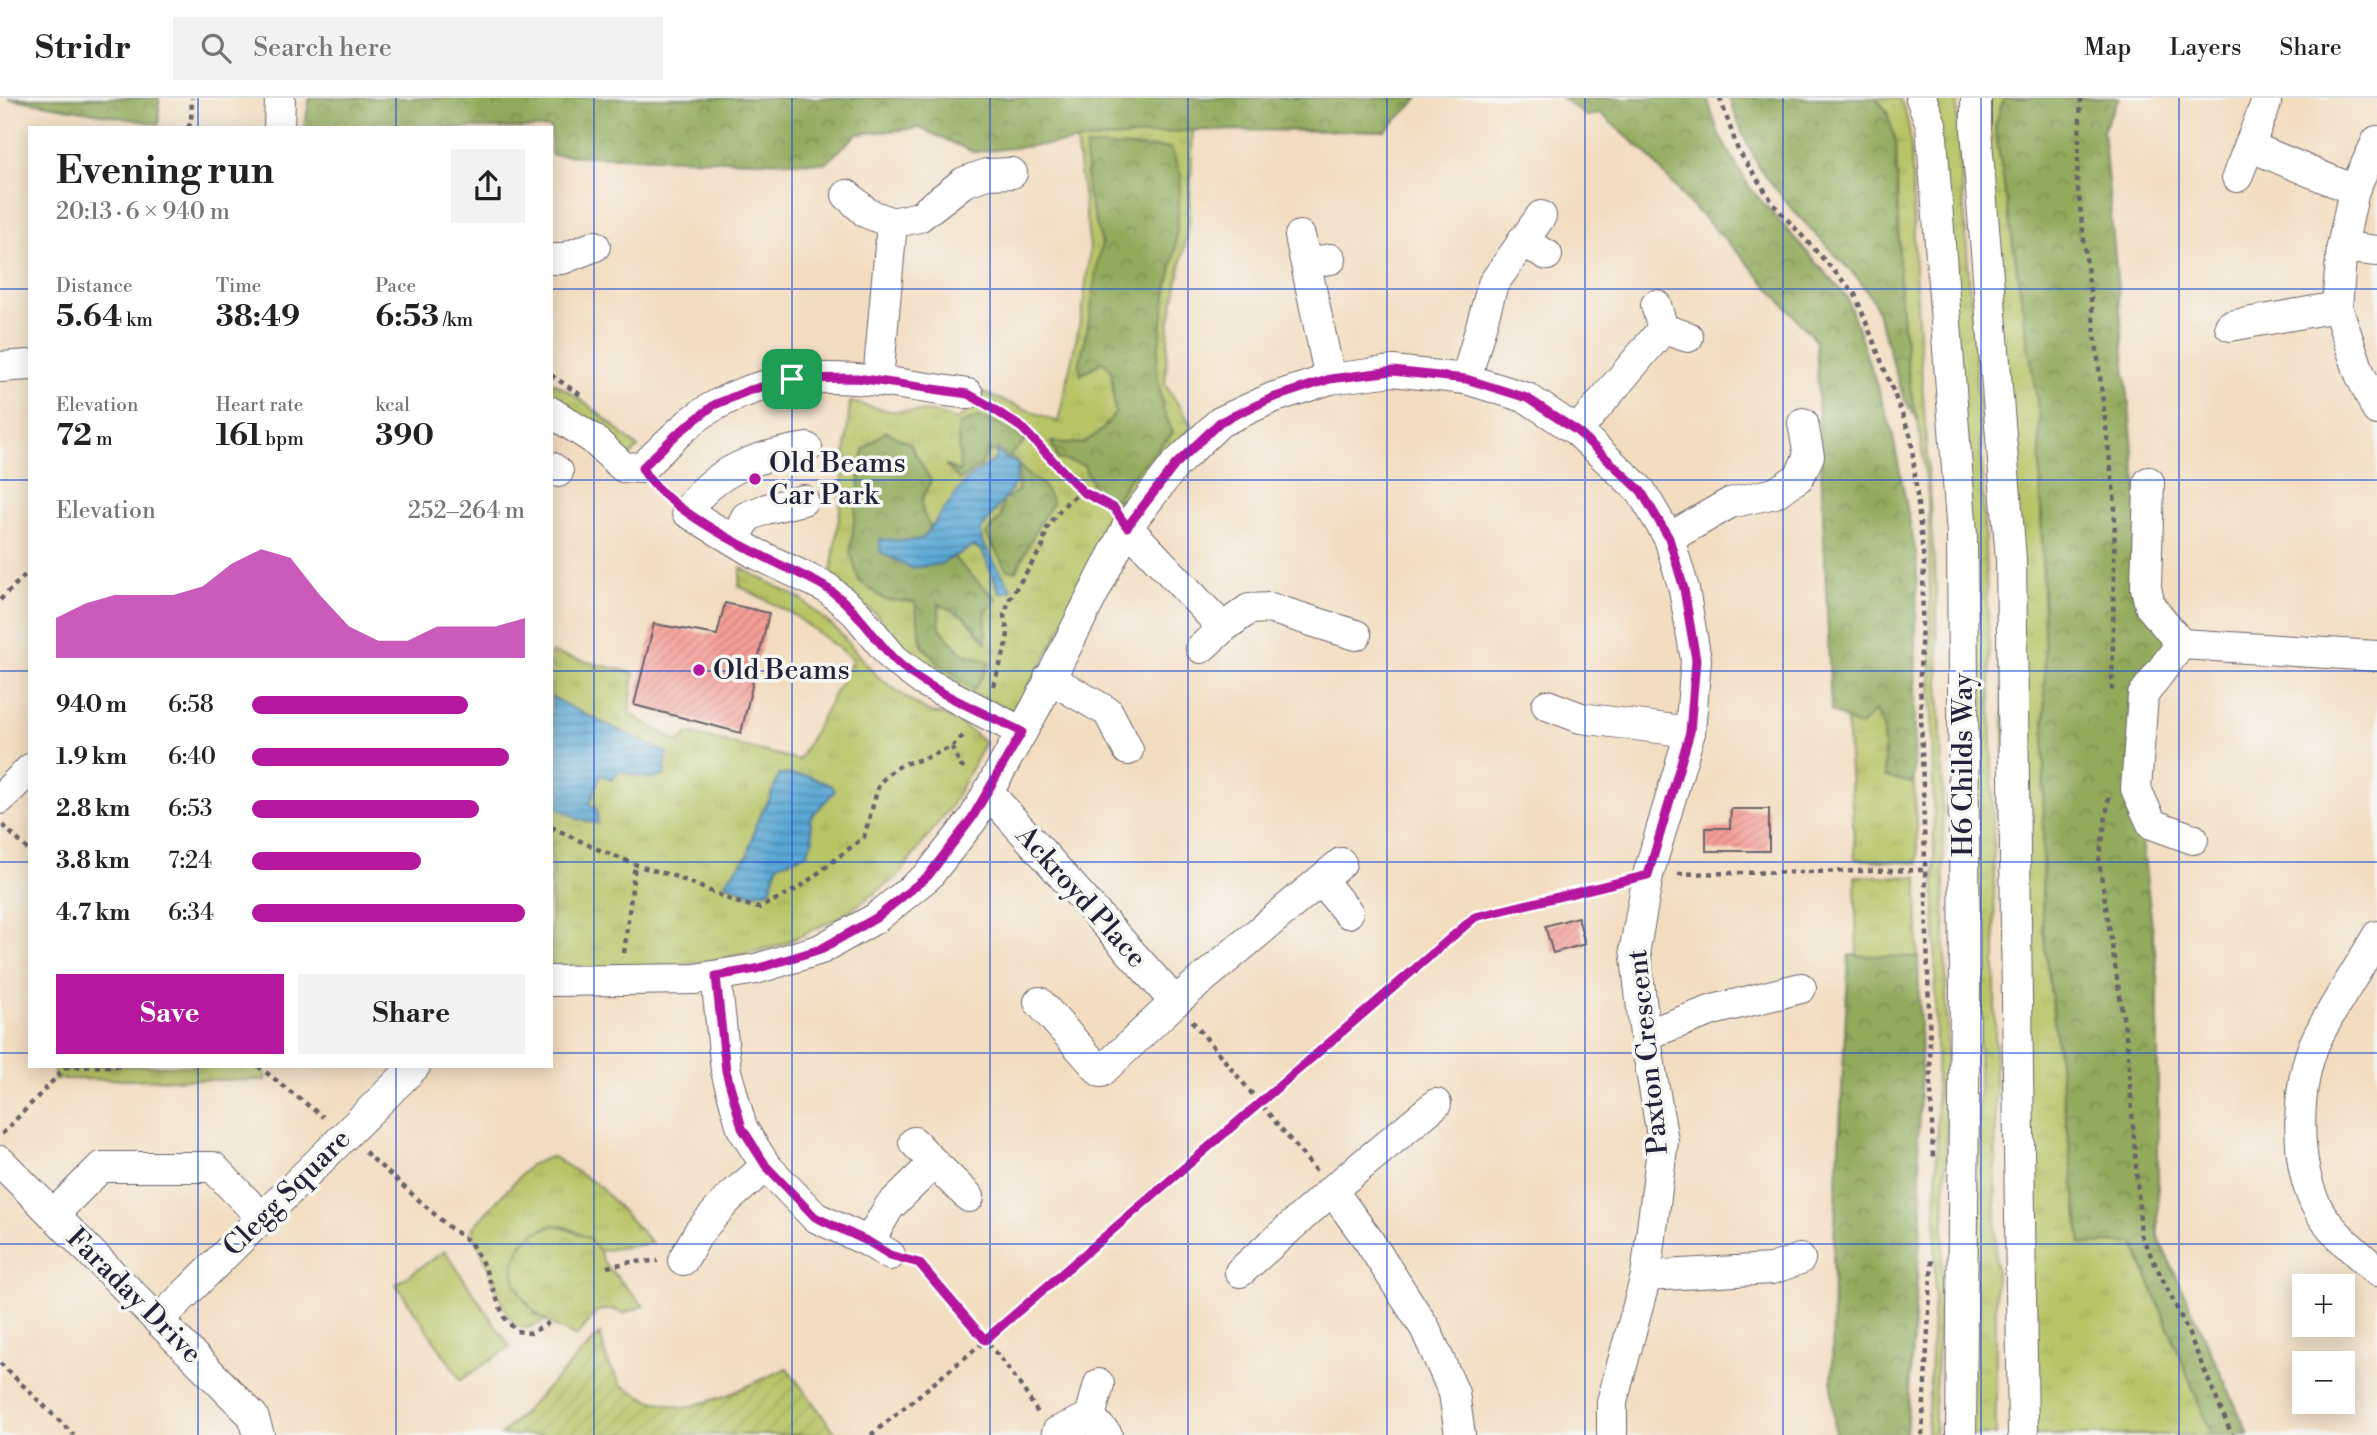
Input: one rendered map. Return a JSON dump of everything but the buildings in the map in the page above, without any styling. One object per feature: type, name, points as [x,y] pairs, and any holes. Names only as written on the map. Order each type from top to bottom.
[{"type":"street","points":[[279,126],[280,98]]},
{"type":"street","name":"H6 Childs Way","points":[[1921,98],[1931,124],[1962,535],[1965,990],[1961,1435]]},
{"type":"street","name":"H6 Childs Way","points":[[1976,98],[1976,129],[2011,559],[2023,1435]]},
{"type":"street","points":[[2237,177],[2266,103]]},
{"type":"street","points":[[2377,141],[2354,190],[2342,247],[2337,307],[2360,374],[2377,410]]},
{"type":"street","points":[[2249,146],[2354,190]]},
{"type":"street","points":[[847,195],[867,214],[892,223],[919,217],[964,182],[987,174],[1012,173]]},
{"type":"street","points":[[1466,379],[1493,284],[1535,248],[1541,216]]},
{"type":"street","points":[[878,381],[892,223]]},
{"type":"street","points":[[553,259],[562,259],[595,246]]},
{"type":"street","points":[[2342,247],[2377,251]]},
{"type":"street","points":[[1312,252],[1330,379]]},
{"type":"street","points":[[2230,326],[2337,307]]},
{"type":"street","points":[[1577,431],[1669,324]]},
{"type":"street","points":[[0,368],[28,365]]},
{"type":"street","name":"Paxton Crescent","points":[[553,981],[695,979],[756,969],[821,949],[876,918],[928,876],[988,792],[1022,732],[1127,527],[1175,465],[1220,422],[1272,398],[1330,379],[1393,371],[1466,379],[1527,398],[1577,431],[1641,491],[1669,538],[1684,589],[1696,660],[1690,732],[1648,875],[1634,948],[1663,1142],[1646,1276],[1612,1402],[1612,1435]]},
{"type":"street","points":[[553,415],[593,439],[623,467],[642,468],[677,434],[714,405],[750,390],[792,379],[857,378],[968,394]]},
{"type":"street","points":[[1669,538],[1730,503],[1775,493],[1799,477],[1809,456],[1803,423]]},
{"type":"street","points":[[807,448],[765,456],[741,465],[706,487],[687,512],[736,541],[827,588],[856,613],[894,659],[923,681],[1022,732]]},
{"type":"street","points":[[2149,482],[2146,588],[2150,606],[2181,644],[2377,656]]},
{"type":"street","points":[[736,541],[746,517],[803,500]]},
{"type":"street","points":[[1127,527],[1212,638],[1249,609],[1270,608],[1356,635]]},
{"type":"street","points":[[2181,644],[2143,695],[2136,789],[2152,824],[2193,839]]},
{"type":"street","points":[[1049,678],[1108,712],[1128,750]]},
{"type":"street","points":[[1547,705],[1581,718],[1690,732]]},
{"type":"street","points":[[0,799],[28,771]]},
{"type":"street","name":"Ackroyd Place","points":[[988,792],[1175,1002]]},
{"type":"street","points":[[1039,1002],[1101,1072],[1175,1002],[1331,872],[1348,913]]},
{"type":"street","points":[[2377,936],[2316,1040],[2300,1098],[2302,1166],[2320,1213],[2377,1271]]},
{"type":"street","points":[[716,976],[726,1071],[742,1128],[766,1166],[815,1217],[880,1249],[889,1207],[924,1152],[969,1197]]},
{"type":"street","points":[[1645,1035],[1713,1010],[1801,988]]},
{"type":"street","name":"Clegg Square","points":[[159,1320],[345,1135],[399,1071]]},
{"type":"street","points":[[1240,1272],[1332,1190],[1436,1104]]},
{"type":"street","name":"Faraday Drive","points":[[0,1161],[253,1416],[259,1435]]},
{"type":"street","points":[[683,1261],[699,1232],[727,1200],[766,1166]]},
{"type":"street","points":[[53,1215],[101,1167],[213,1167],[262,1217]]},
{"type":"street","points":[[1332,1190],[1369,1241],[1425,1328],[1454,1394],[1460,1435]]},
{"type":"street","points":[[1646,1276],[1772,1269],[1800,1259]]},
{"type":"street","points":[[1057,1432],[1099,1426],[1099,1384]]},
{"type":"path","points":[[189,126],[192,98]]},
{"type":"path","points":[[1720,98],[1738,150],[1775,206],[1855,294],[1911,438],[1924,563],[1920,675],[1933,1162]]},
{"type":"path","points":[[968,394],[1022,428],[1083,492],[1114,508],[1127,527]]},
{"type":"path","points":[[553,828],[635,864],[759,908],[799,888],[864,837],[879,784],[888,774],[903,764],[951,747],[963,736],[993,686],[1006,647],[1008,633],[1004,616],[1010,598],[1043,546],[1046,530],[1053,519],[1069,500],[1083,492]]},
{"type":"path","points":[[0,600],[28,572]]},
{"type":"path","points":[[0,822],[28,850]]},
{"type":"path","points":[[621,980],[635,864]]},
{"type":"path","points":[[871,1435],[1261,1104],[1475,917],[1648,875],[1925,870]]},
{"type":"path","points":[[1175,1002],[1332,1190]]},
{"type":"path","points":[[0,1136],[64,1068]]},
{"type":"path","points":[[261,1068],[345,1135],[450,1228],[470,1242],[484,1266],[504,1317],[516,1331],[531,1333],[550,1322]]},
{"type":"path","points":[[880,1249],[919,1263],[1026,1391],[1044,1423],[1057,1432]]},
{"type":"path","points":[[1922,1435],[1932,1259]]},
{"type":"path","points":[[607,1267],[631,1262],[683,1261]]},
{"type":"path","points":[[0,1363],[74,1435]]},
{"type":"green space","points":[[7,98],[159,98],[159,124]]},
{"type":"green space","points":[[310,98],[1419,98],[1385,131],[1193,130],[973,152],[920,128],[857,134],[826,163],[553,155],[553,126],[304,126]]},
{"type":"green space","points":[[1562,98],[1707,98],[1720,137],[1750,188],[1847,297],[1892,431],[1917,559],[1914,783],[1885,777],[1883,728],[1876,710],[1859,727],[1831,711],[1816,341],[1647,154],[1601,114],[1586,116]]},
{"type":"green space","points":[[1729,98],[1876,98],[1887,112],[1896,142],[1900,296],[1910,387],[1918,421],[1904,399],[1874,302],[1858,279],[1791,208],[1760,169]]},
{"type":"green space","points":[[1877,98],[1899,98],[1905,109],[1910,134],[1915,273],[1936,592],[1948,1094],[1935,1435],[1927,1435],[1935,1275],[1937,1137],[1928,496],[1918,421],[1910,387],[1900,296],[1896,142],[1887,112]]},
{"type":"green space","points":[[1937,98],[1958,98],[1980,428],[1991,699],[1995,949],[1996,1435],[1968,1435],[1979,1183],[1979,903]]},
{"type":"green space","points":[[1989,98],[2004,98],[1995,126],[2039,414],[2045,675],[2042,921],[2081,1243],[2133,1242],[2212,1435],[2023,1435]]},
{"type":"green space","points":[[2004,98],[2119,98],[2103,130],[2146,588],[2181,644],[2143,695],[2136,789],[2158,977],[2158,1236],[2249,1435],[2212,1435],[2134,1243],[2081,1244],[2042,921],[2045,675],[2039,414],[1995,126]]},
{"type":"green space","points":[[1193,130],[1189,225],[1169,325],[1165,384],[1193,427],[1142,479],[1016,712],[969,693],[905,653],[876,614],[830,580],[840,510],[850,402],[890,411],[932,412],[957,420],[973,407],[976,390],[1058,422],[1083,308],[1090,247],[1076,141]]},
{"type":"green space","points":[[1086,146],[1171,148],[1181,176],[1175,251],[1156,367],[1163,409],[1173,433],[1129,479],[1116,501],[1093,487],[1084,465],[1058,459],[1051,442],[1082,444],[1102,430],[1115,413],[1111,370],[1103,361],[1081,375],[1079,366],[1102,243],[1087,193]]},
{"type":"green space","points":[[553,382],[586,404],[638,448],[626,459],[553,409]]},
{"type":"green space","points":[[978,417],[997,423],[1026,441],[1010,455],[1030,477],[1042,484],[1053,503],[1039,524],[1016,571],[1007,570],[986,534],[1001,517],[1003,500],[1018,491],[1019,469],[1004,454],[990,450],[980,466],[960,480],[945,465],[960,472],[958,425]]},
{"type":"green space","points":[[886,431],[910,444],[931,481],[922,502],[924,513],[939,540],[997,599],[986,612],[986,642],[965,617],[939,604],[940,628],[960,652],[991,662],[974,690],[938,663],[922,645],[915,602],[885,600],[859,581],[850,551],[864,449]]},
{"type":"green space","points":[[741,568],[801,599],[838,631],[875,674],[928,712],[952,717],[985,742],[951,806],[897,877],[844,915],[779,946],[717,960],[638,970],[553,969],[553,653],[634,673],[629,713],[679,743],[688,733],[799,760],[853,659],[794,615],[739,586]]},
{"type":"green space","points":[[1876,710],[1883,728],[1885,777],[1914,783],[1918,863],[1855,859],[1847,720],[1859,726]]},
{"type":"green space","points":[[1855,876],[1918,877],[1918,957],[1857,956]]},
{"type":"green space","points":[[1849,955],[1918,957],[1921,1070],[1918,1136],[1922,1211],[1906,1435],[1835,1435],[1832,1389],[1833,1260]]},
{"type":"green space","points":[[54,1068],[265,1068],[265,1080],[54,1079]]},
{"type":"green space","points":[[552,1156],[599,1186],[652,1243],[600,1251],[580,1234],[562,1226],[546,1227],[537,1232],[521,1244],[535,1314],[547,1320],[528,1328],[517,1327],[503,1305],[472,1228],[530,1165]]},
{"type":"green space","points":[[556,1225],[587,1237],[600,1251],[603,1262],[644,1306],[624,1313],[611,1309],[598,1311],[576,1337],[552,1325],[530,1307],[516,1285],[516,1258],[526,1240]]},
{"type":"green space","points":[[445,1251],[510,1347],[461,1380],[396,1284]]},
{"type":"green space","points":[[600,1334],[607,1361],[621,1385],[649,1400],[685,1408],[726,1396],[787,1368],[837,1435],[501,1435]]},
{"type":"water","points":[[998,449],[1003,457],[1018,463],[1015,484],[981,530],[982,542],[1012,590],[1000,593],[982,551],[974,546],[940,564],[911,568],[880,552],[880,539],[922,539],[967,479],[995,459]]},
{"type":"water","points":[[553,697],[667,753],[664,776],[650,779],[619,771],[612,780],[601,774],[590,804],[597,810],[598,824],[578,819],[553,805]]},
{"type":"water","points":[[779,774],[808,776],[831,785],[835,791],[810,818],[813,839],[807,854],[778,864],[770,890],[752,894],[724,883],[748,855],[756,823]]},
{"type":"place","name":"Old Beams Car Park","points":[[755,479]]},
{"type":"place","name":"Old Beams","points":[[699,670]]},
{"type":"route","points":[[1393,371],[1466,379],[1527,398],[1577,431],[1641,491],[1669,538],[1684,589],[1696,660],[1690,732],[1648,875],[1475,917],[985,1340],[919,1263],[890,1255],[869,1242],[815,1217],[766,1166],[742,1128],[726,1071],[716,976],[756,969],[821,949],[876,918],[928,876],[972,818],[1022,732],[923,681],[894,659],[856,613],[827,588],[753,552],[687,512],[649,481],[642,468],[677,434],[714,405],[750,390],[792,379],[857,378],[968,394],[1022,428],[1083,492],[1114,508],[1127,527],[1175,465],[1220,422],[1272,398],[1330,379],[1393,371]]}]
